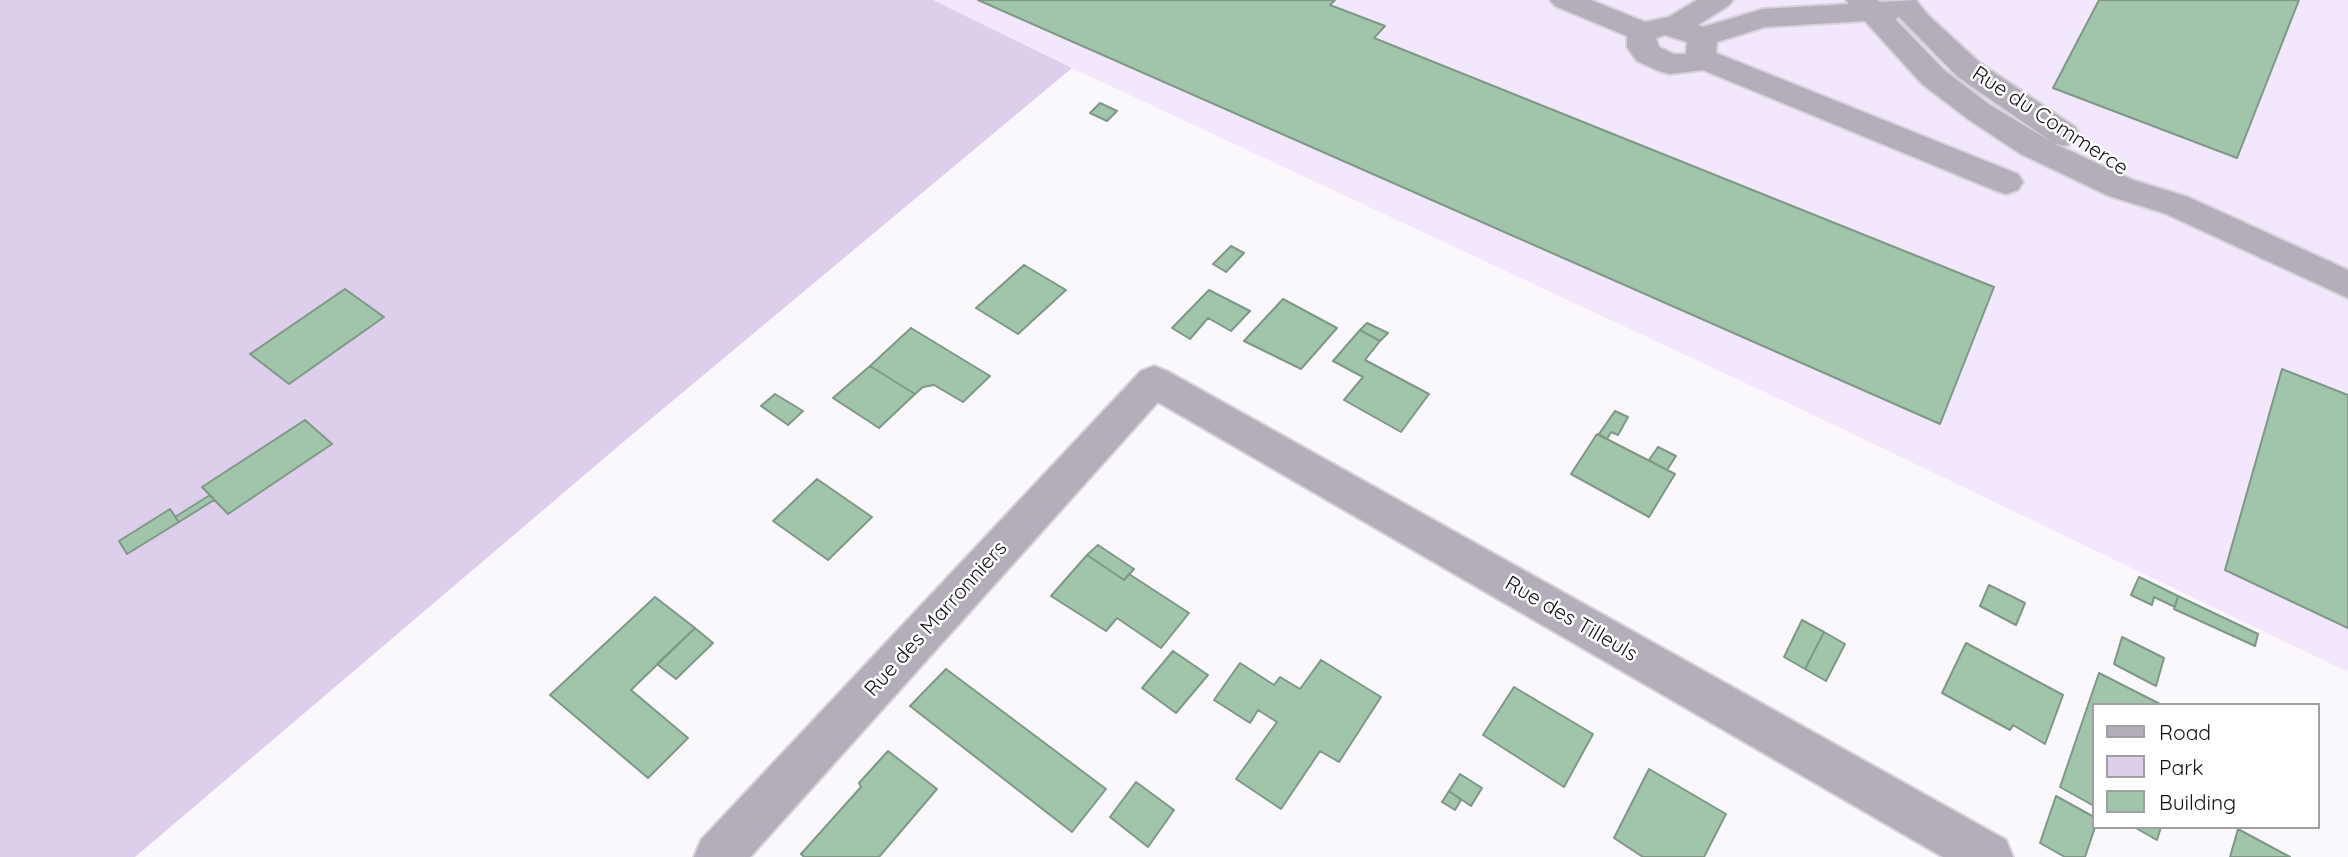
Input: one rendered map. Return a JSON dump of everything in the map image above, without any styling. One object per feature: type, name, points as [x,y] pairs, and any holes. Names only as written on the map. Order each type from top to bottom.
[{"type":"street","points":[[1565,0],[1644,32],[1663,26],[2006,182]]},
{"type":"street","points":[[1644,32],[1642,47],[1657,60],[1682,65],[1693,40],[1718,0]]},
{"type":"street","points":[[1693,40],[1763,18],[1866,6],[1905,5]]},
{"type":"street","name":"Rue du Commerce","points":[[1905,5],[1918,22],[1969,70],[2032,115],[2176,205]]},
{"type":"street","name":"Rue du Commerce","points":[[1866,6],[1933,77],[2032,146],[2121,188],[2176,205],[2348,285]]},
{"type":"street","name":"Rue des Marronniers","points":[[718,857],[1154,381]]},
{"type":"street","name":"Rue des Tilleuls","points":[[1154,381],[1989,857]]},
{"type":"shaded area","points":[[933,0],[2348,0],[2348,672],[1803,410],[1072,68]]},
{"type":"green space","points":[[0,0],[933,0],[1072,68],[628,438],[135,857],[0,857]]},
{"type":"building","points":[[978,0],[1335,0],[1330,5],[1385,26],[1374,38],[1994,287],[1940,424]]},
{"type":"building","points":[[2099,0],[2299,0],[2237,158],[2053,88]]},
{"type":"building","points":[[1100,103],[1117,111],[1107,121],[1090,113]]},
{"type":"building","points":[[1231,246],[1244,253],[1226,272],[1213,264]]},
{"type":"building","points":[[1024,265],[1066,290],[1018,334],[976,308]]},
{"type":"building","points":[[345,289],[384,317],[289,384],[250,354]]},
{"type":"building","points":[[1209,290],[1250,311],[1231,331],[1208,318],[1190,339],[1172,328]]},
{"type":"building","points":[[1283,299],[1337,328],[1301,369],[1244,341]]},
{"type":"building","points":[[1367,323],[1388,333],[1380,341],[1360,330]]},
{"type":"building","points":[[911,328],[990,376],[963,402],[934,385],[923,387],[915,394],[870,366]]},
{"type":"building","points":[[1360,330],[1380,341],[1365,360],[1429,394],[1401,432],[1344,400],[1363,377],[1333,361]]},
{"type":"building","points":[[870,366],[915,394],[879,428],[833,398]]},
{"type":"building","points":[[2282,369],[2348,395],[2348,628],[2225,570]]},
{"type":"building","points":[[775,394],[803,411],[788,425],[761,406]]},
{"type":"building","points":[[1615,411],[1628,417],[1618,435],[1611,432],[1607,439],[1599,434]]},
{"type":"building","points":[[305,420],[332,444],[228,514],[202,487]]},
{"type":"building","points":[[1597,434],[1675,474],[1649,517],[1571,474]]},
{"type":"building","points":[[1658,447],[1676,456],[1667,470],[1649,460]]},
{"type":"building","points":[[817,479],[872,517],[828,560],[773,521]]},
{"type":"building","points":[[210,495],[214,500],[179,522],[175,517]]},
{"type":"building","points":[[170,509],[179,522],[127,554],[119,541]]},
{"type":"building","points":[[1098,545],[1134,569],[1124,580],[1087,555]]},
{"type":"building","points":[[1087,555],[1124,580],[1129,574],[1189,613],[1161,648],[1117,618],[1106,631],[1051,596]]},
{"type":"building","points":[[2139,577],[2178,596],[2175,607],[2154,597],[2152,605],[2131,595]]},
{"type":"building","points":[[1989,585],[2025,603],[2016,625],[1980,606]]},
{"type":"building","points":[[2178,596],[2258,634],[2255,646],[2174,609]]},
{"type":"building","points":[[655,597],[695,628],[631,690],[688,738],[648,778],[550,695]]},
{"type":"building","points":[[1802,620],[1824,632],[1805,669],[1784,657]]},
{"type":"building","points":[[695,628],[713,643],[676,679],[657,664]]},
{"type":"building","points":[[1824,632],[1845,644],[1826,681],[1805,669]]},
{"type":"building","points":[[2122,637],[2164,658],[2156,686],[2114,664]]},
{"type":"building","points":[[1966,643],[2063,695],[2045,744],[2013,725],[2010,730],[1942,693]]},
{"type":"building","points":[[1173,651],[1208,675],[1176,713],[1142,688]]},
{"type":"building","points":[[1321,660],[1381,697],[1339,762],[1320,751],[1281,809],[1236,779],[1277,722],[1258,710],[1250,723],[1214,700],[1240,663],[1274,685],[1280,677],[1300,689]]},
{"type":"building","points":[[946,669],[1106,789],[1072,832],[910,706]]},
{"type":"building","points":[[2099,673],[2158,703],[2092,703],[2092,805],[2060,787]]},
{"type":"building","points":[[1514,687],[1593,734],[1564,787],[1483,735]]},
{"type":"building","points":[[888,751],[937,789],[879,857],[804,857],[801,854],[861,787],[859,783]]},
{"type":"building","points":[[1649,769],[1726,814],[1704,857],[1643,857],[1614,838]]},
{"type":"building","points":[[1460,774],[1482,788],[1471,806],[1449,791]]},
{"type":"building","points":[[1136,782],[1174,810],[1148,847],[1110,817]]},
{"type":"building","points":[[1449,791],[1461,800],[1455,810],[1442,802]]},
{"type":"building","points":[[2056,796],[2092,816],[2092,829],[2094,829],[2085,857],[2065,857],[2040,843]]},
{"type":"building","points":[[2138,829],[2160,829],[2157,840]]},
{"type":"building","points":[[2238,829],[2290,857],[2230,857]]}]
